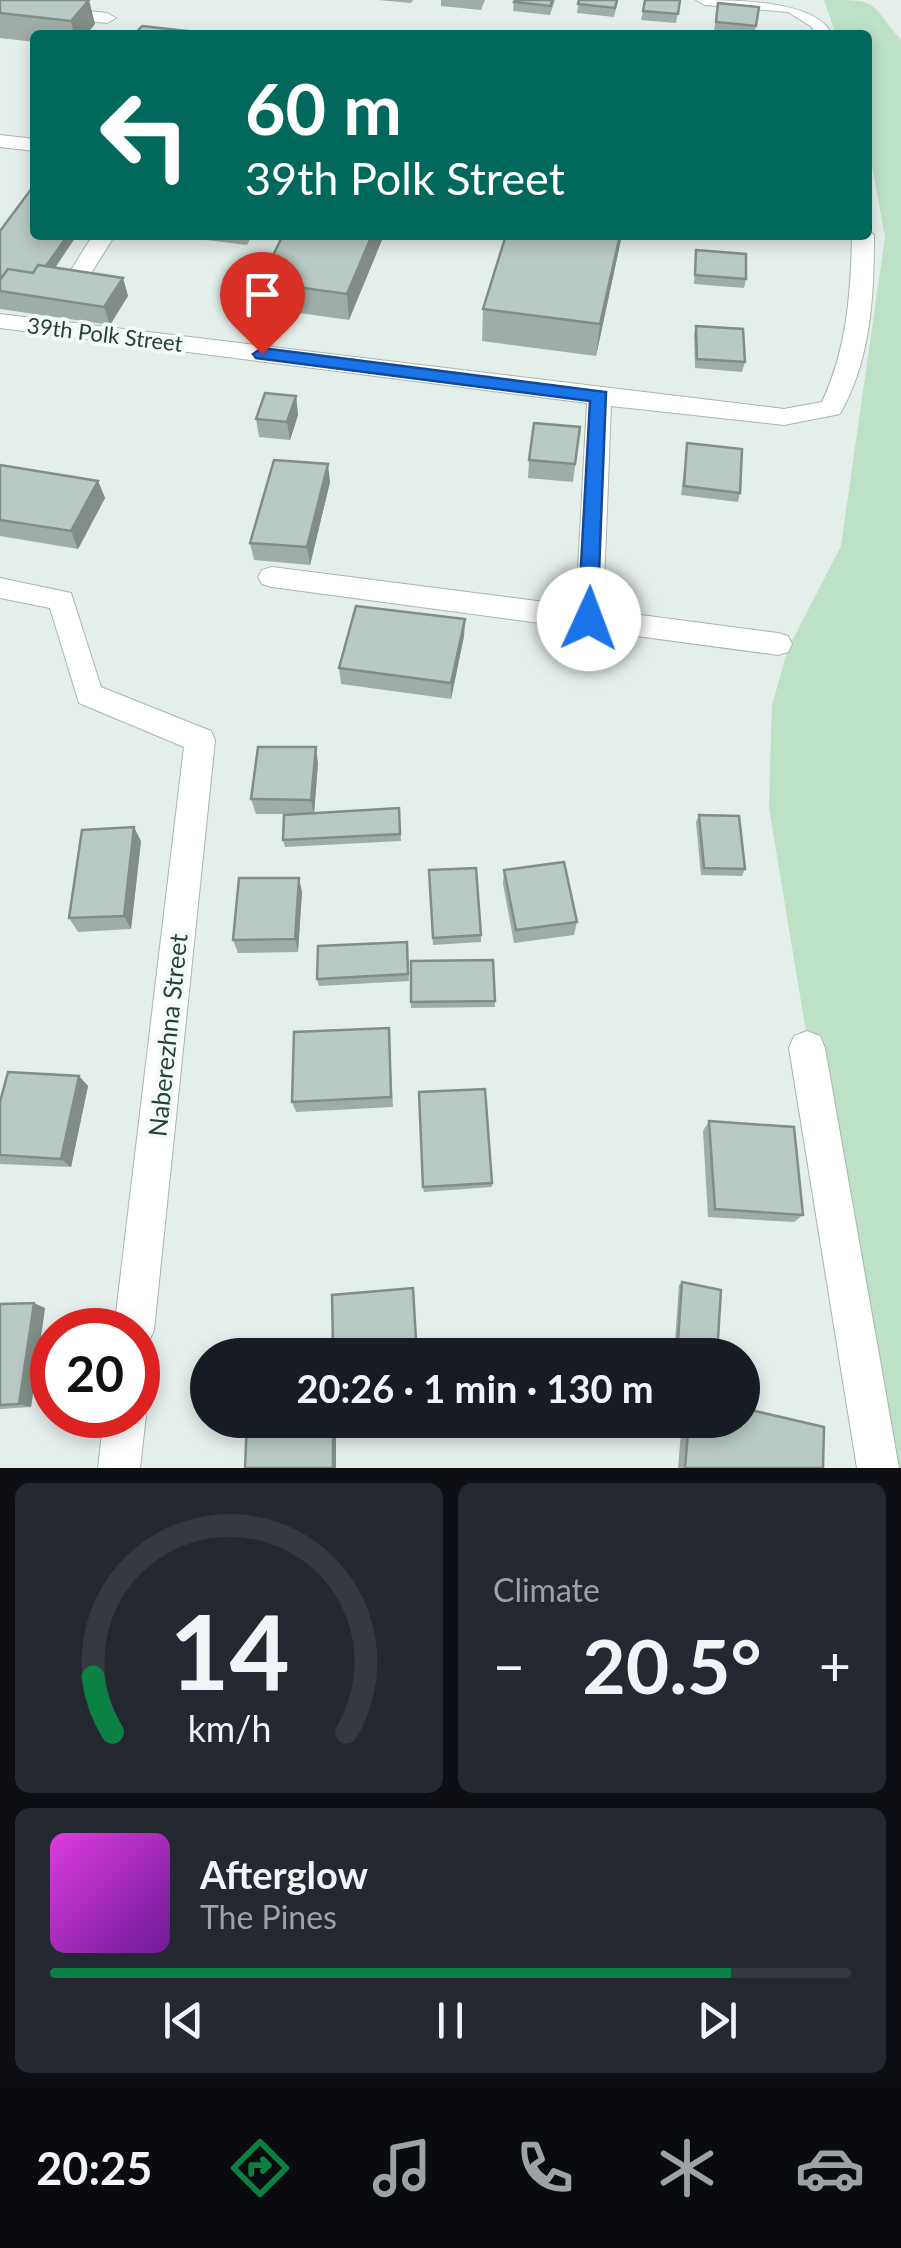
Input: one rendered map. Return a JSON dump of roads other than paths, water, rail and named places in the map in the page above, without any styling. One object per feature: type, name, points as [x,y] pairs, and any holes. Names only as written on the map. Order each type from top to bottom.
[{"type":"street","points":[[706,0],[792,7],[820,24],[822,30]]},
{"type":"street","points":[[0,7],[107,18]]},
{"type":"street","points":[[0,141],[30,144]]},
{"type":"street","points":[[77,278],[101,240]]},
{"type":"street","name":"39th Polk Street","points":[[0,321],[728,413],[805,415],[831,408],[849,375],[863,240]]},
{"type":"street","points":[[589,619],[599,396]]},
{"type":"street","points":[[272,578],[778,644]]},
{"type":"street","name":"Naberezhna Street","points":[[0,588],[61,600],[89,695],[200,740],[136,1308]]},
{"type":"street","points":[[807,1048],[878,1468]]},
{"type":"street","points":[[119,1468],[122,1438]]}]
